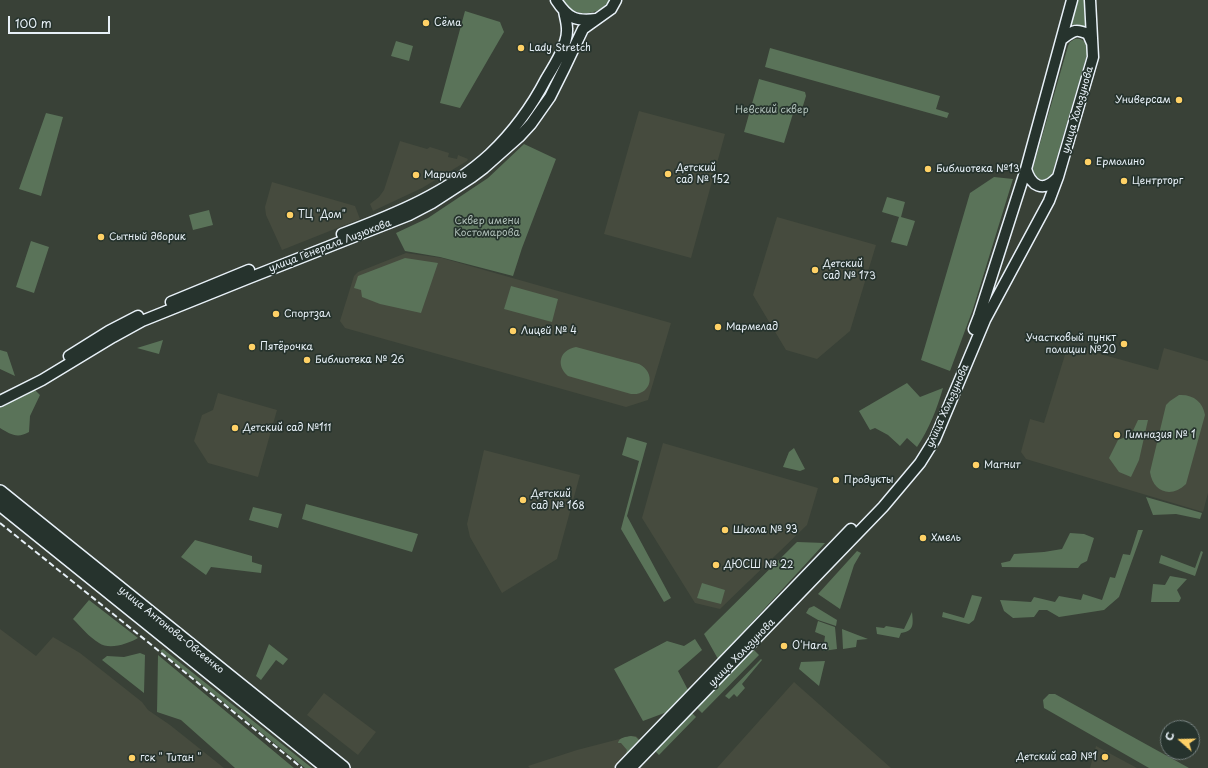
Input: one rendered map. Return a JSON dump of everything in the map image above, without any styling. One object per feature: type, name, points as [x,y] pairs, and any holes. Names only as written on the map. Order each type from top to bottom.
[{"type":"highway","name":"улица Антонова-Овсеенко","points":[[0,492],[343,768]]},
{"type":"highway","name":"улица Антонова-Овсеенко","points":[[0,504],[328,768]]},
{"type":"main road","points":[[556,0],[564,11],[570,16],[587,20],[597,18]]},
{"type":"main road","name":"улица Генерала Лизюкова","points":[[0,394],[34,377],[109,331],[140,315],[234,276],[409,215],[432,203],[472,177],[519,138],[550,97],[583,29],[611,9],[616,0]]},
{"type":"main road","name":"улица Хользунова","points":[[620,768],[660,732],[799,589],[880,504],[915,460],[929,436],[957,372],[979,316],[1026,169],[1072,0]]},
{"type":"main road","name":"улица Хользунова","points":[[880,504],[903,485],[920,463],[935,439],[985,320],[1049,201],[1058,178],[1094,57],[1090,0]]},
{"type":"main road","name":"улица Генерала Лизюкова","points":[[0,402],[42,380],[142,321],[372,227],[463,176],[491,153],[506,138],[540,92],[560,55],[567,38],[568,30],[564,11]]},
{"type":"main road","points":[[1062,39],[1072,31],[1080,30],[1088,34],[1093,45]]},
{"type":"main road","points":[[1026,169],[1030,180],[1038,185],[1047,186],[1058,178]]},
{"type":"main road","points":[[991,278],[993,284],[998,286],[1005,283]]},
{"type":"main road","name":"улица Хользунова","points":[[631,768],[660,732]]},
{"type":"shaded area","name":"Детский сад № 152","points":[[639,111],[725,134],[691,258],[604,234]]},
{"type":"shaded area","name":"Мариоль","points":[[400,141],[427,149],[430,147],[449,153],[448,157],[457,159],[458,155],[468,159],[422,188],[373,211],[370,204],[379,197],[384,190]]},
{"type":"shaded area","points":[[272,182],[355,206],[360,219],[282,250],[266,215],[265,207]]},
{"type":"shaded area","name":"Детский сад № 173","points":[[777,217],[876,245],[850,331],[817,359],[786,350],[753,295]]},
{"type":"shaded area","name":"Лицей № 4","points":[[406,253],[442,258],[671,323],[648,400],[626,407],[345,328],[340,321],[354,276],[358,272]]},
{"type":"shaded area","name":"Гимназия № 1","points":[[1068,345],[1158,370],[1164,348],[1208,361],[1208,493],[1203,512],[1026,459],[1021,452],[1030,419],[1044,423]]},
{"type":"shaded area","name":"Детский сад №111","points":[[218,393],[277,410],[258,477],[208,463],[194,441],[202,415],[213,410]]},
{"type":"shaded area","name":"Школа № 93","points":[[663,443],[818,488],[807,525],[720,609],[695,603],[642,518]]},
{"type":"shaded area","name":"Детский сад № 168","points":[[484,450],[580,475],[557,559],[502,593],[470,537],[467,524]]},
{"type":"shaded area","points":[[0,629],[36,656],[53,637],[80,653],[142,702],[148,710],[170,725],[224,768],[0,768]]},
{"type":"shaded area","points":[[794,682],[891,768],[717,768]]},
{"type":"shaded area","points":[[324,693],[376,732],[358,755],[307,715]]},
{"type":"shaded area","points":[[636,736],[640,740],[639,745],[615,768],[530,768],[528,766],[577,750]]},
{"type":"shaded area","name":"Детский сад №1","points":[[1096,746],[1137,768],[1090,768]]},
{"type":"green space","points":[[563,0],[609,0],[605,6],[599,10],[586,13],[572,10]]},
{"type":"green space","points":[[1077,0],[1084,0],[1087,29],[1083,26],[1075,24],[1070,25]]},
{"type":"green space","points":[[465,11],[500,22],[504,32],[460,108],[440,103]]},
{"type":"green space","points":[[1075,39],[1080,39],[1084,42],[1088,51],[1052,174],[1046,179],[1039,180],[1034,176],[1033,168],[1068,46],[1070,42]]},
{"type":"green space","points":[[396,41],[413,46],[409,61],[391,56]]},
{"type":"green space","points":[[770,48],[940,96],[936,109],[949,113],[947,118],[765,67]]},
{"type":"green space","name":"Невский сквер","points":[[759,79],[805,92],[806,96],[802,109],[795,107],[784,143],[744,132]]},
{"type":"green space","points":[[46,113],[63,117],[41,196],[19,189]]},
{"type":"green space","name":"Сквер имени Костомарова","points":[[524,144],[556,159],[522,248],[513,276],[440,257],[405,251],[396,233],[428,218],[488,178]]},
{"type":"green space","points":[[994,177],[1013,179],[973,309],[950,371],[921,360],[970,193]]},
{"type":"green space","points":[[887,197],[905,202],[901,217],[915,221],[907,246],[891,242],[899,217],[882,212]]},
{"type":"green space","points":[[209,210],[213,225],[193,230],[189,215]]},
{"type":"green space","points":[[31,241],[49,247],[34,293],[16,287]]},
{"type":"green space","points":[[405,258],[438,263],[421,313],[380,304],[362,297],[361,290],[354,288],[358,276]]},
{"type":"green space","points":[[511,286],[558,299],[552,322],[504,309]]},
{"type":"green space","points":[[163,340],[159,354],[137,348]]},
{"type":"green space","points":[[576,347],[639,364],[645,368],[650,378],[647,388],[638,394],[631,394],[568,376],[562,368],[561,359],[566,351]]},
{"type":"green space","points":[[0,350],[7,352],[15,376],[0,369]]},
{"type":"green space","points":[[907,383],[920,397],[943,388],[932,419],[917,447],[907,438],[900,446],[888,435],[875,428],[870,430],[859,411]]},
{"type":"green space","points":[[35,390],[40,395],[30,416],[29,432],[21,435],[14,435],[0,428],[0,407]]},
{"type":"green space","points":[[1179,395],[1193,397],[1202,406],[1205,415],[1186,484],[1175,491],[1169,492],[1159,489],[1155,485],[1150,472],[1166,405]]},
{"type":"green space","points":[[1138,420],[1148,420],[1139,460],[1131,477],[1119,472],[1109,458],[1118,440],[1131,435]]},
{"type":"green space","points":[[627,437],[647,443],[627,516],[671,598],[664,602],[621,529],[639,461],[622,455]]},
{"type":"green space","points":[[794,448],[805,469],[800,471],[783,467],[789,452]]},
{"type":"green space","points":[[1146,497],[1202,513],[1200,519],[1176,514],[1153,515]]},
{"type":"green space","points":[[306,504],[418,534],[412,552],[302,519]]},
{"type":"green space","points":[[253,507],[282,514],[278,528],[249,520]]},
{"type":"green space","points":[[1138,530],[1143,530],[1119,597],[1104,610],[1059,617],[1047,610],[1039,610],[1034,617],[1013,618],[1004,611],[1000,600],[1031,602],[1034,597],[1055,602],[1059,596],[1081,600],[1083,594],[1102,600],[1110,577],[1115,578],[1123,554],[1130,555]]},
{"type":"green space","points":[[1070,533],[1084,534],[1094,538],[1087,561],[1081,564],[1078,568],[1002,567],[1001,563],[1010,561],[1014,554],[1062,549]]},
{"type":"green space","points":[[195,540],[252,556],[252,562],[262,565],[261,573],[211,567],[206,575],[181,557]]},
{"type":"green space","points":[[797,542],[825,543],[718,659],[704,634]]},
{"type":"green space","points":[[857,551],[861,553],[854,565],[840,609],[818,594]]},
{"type":"green space","points":[[1201,551],[1203,552],[1195,576],[1159,563],[1161,555],[1195,568]]},
{"type":"green space","points":[[1170,576],[1187,579],[1177,590],[1181,598],[1179,602],[1151,602],[1153,584],[1165,585]]},
{"type":"green space","points":[[702,583],[725,590],[721,604],[697,598]]},
{"type":"green space","points":[[972,595],[982,597],[974,620],[969,624],[942,617],[943,612],[964,618]]},
{"type":"green space","points":[[89,600],[138,638],[124,644],[113,646],[103,645],[95,641],[73,619]]},
{"type":"green space","points":[[814,606],[837,620],[836,626],[818,620],[806,613],[809,608]]},
{"type":"green space","points":[[912,612],[913,623],[911,628],[906,632],[901,633],[899,638],[877,634],[876,627],[884,628],[886,626],[904,629]]},
{"type":"green space","points":[[818,621],[835,627],[837,649],[823,651],[825,636],[815,632]]},
{"type":"green space","points":[[842,629],[868,639],[857,640],[856,647],[843,649]]},
{"type":"green space","points":[[695,639],[702,650],[678,671],[688,690],[667,712],[643,721],[614,669],[667,641],[684,646]]},
{"type":"green space","points":[[269,644],[288,659],[283,665],[276,660],[261,680],[256,676]]},
{"type":"green space","points":[[163,649],[312,768],[305,768],[160,651]]},
{"type":"green space","points":[[754,650],[759,655],[702,713],[697,708]]},
{"type":"green space","points":[[140,653],[145,655],[144,693],[102,660],[107,656],[124,657]]},
{"type":"green space","points":[[158,655],[294,768],[235,768],[181,720],[157,712]]},
{"type":"green space","points":[[761,659],[762,660],[742,684],[745,688],[737,697],[734,694],[729,699],[725,696]]},
{"type":"green space","points":[[825,661],[819,686],[799,669],[801,662]]},
{"type":"green space","points":[[1049,694],[1055,694],[1160,752],[1160,760],[1175,760],[1189,768],[1149,768],[1044,708],[1043,700]]},
{"type":"green space","points":[[692,713],[696,717],[659,755],[655,751]]},
{"type":"green space","points":[[631,736],[636,737],[639,740],[639,745],[630,752],[626,753],[627,750],[621,743],[618,743],[621,738]]},
{"type":"railway","points":[[0,523],[302,768]]},
{"type":"place","name":"Сёма","points":[[426,23]]},
{"type":"place","name":"Lady Stretch","points":[[521,48]]},
{"type":"place","name":"Универсам","points":[[1179,100]]},
{"type":"place","name":"Ермолино","points":[[1088,162]]},
{"type":"place","name":"Библиотека №13","points":[[928,169]]},
{"type":"place","name":"Детский сад № 152","points":[[668,174]]},
{"type":"place","name":"Мариоль","points":[[416,175]]},
{"type":"place","name":"Центрторг","points":[[1124,181]]},
{"type":"place","name":"ТЦ \"Дом\"","points":[[290,215]]},
{"type":"place","name":"Сытный дворик","points":[[101,237]]},
{"type":"place","name":"Детский сад № 173","points":[[815,270]]},
{"type":"place","name":"Спортзал","points":[[276,314]]},
{"type":"place","name":"Мармелад","points":[[718,327]]},
{"type":"place","name":"Лицей № 4","points":[[513,331]]},
{"type":"place","name":"Участковый пункт полиции №20","points":[[1124,344]]},
{"type":"place","name":"Пятёрочка","points":[[252,347]]},
{"type":"place","name":"Библиотека № 26","points":[[307,360]]},
{"type":"place","name":"Детский сад №111","points":[[235,428]]},
{"type":"place","name":"Гимназия № 1","points":[[1117,435]]},
{"type":"place","name":"Магнит","points":[[976,465]]},
{"type":"place","name":"Продукты","points":[[836,480]]},
{"type":"place","name":"Детский сад № 168","points":[[523,500]]},
{"type":"place","name":"Школа № 93","points":[[725,530]]},
{"type":"place","name":"Хмель","points":[[923,538]]},
{"type":"place","name":"ДЮСШ № 22","points":[[716,565]]},
{"type":"place","name":"O'Hara","points":[[784,646]]},
{"type":"place","name":"Детский сад №1","points":[[1105,757]]},
{"type":"place","name":"гск \" Титан \"","points":[[132,758]]}]
